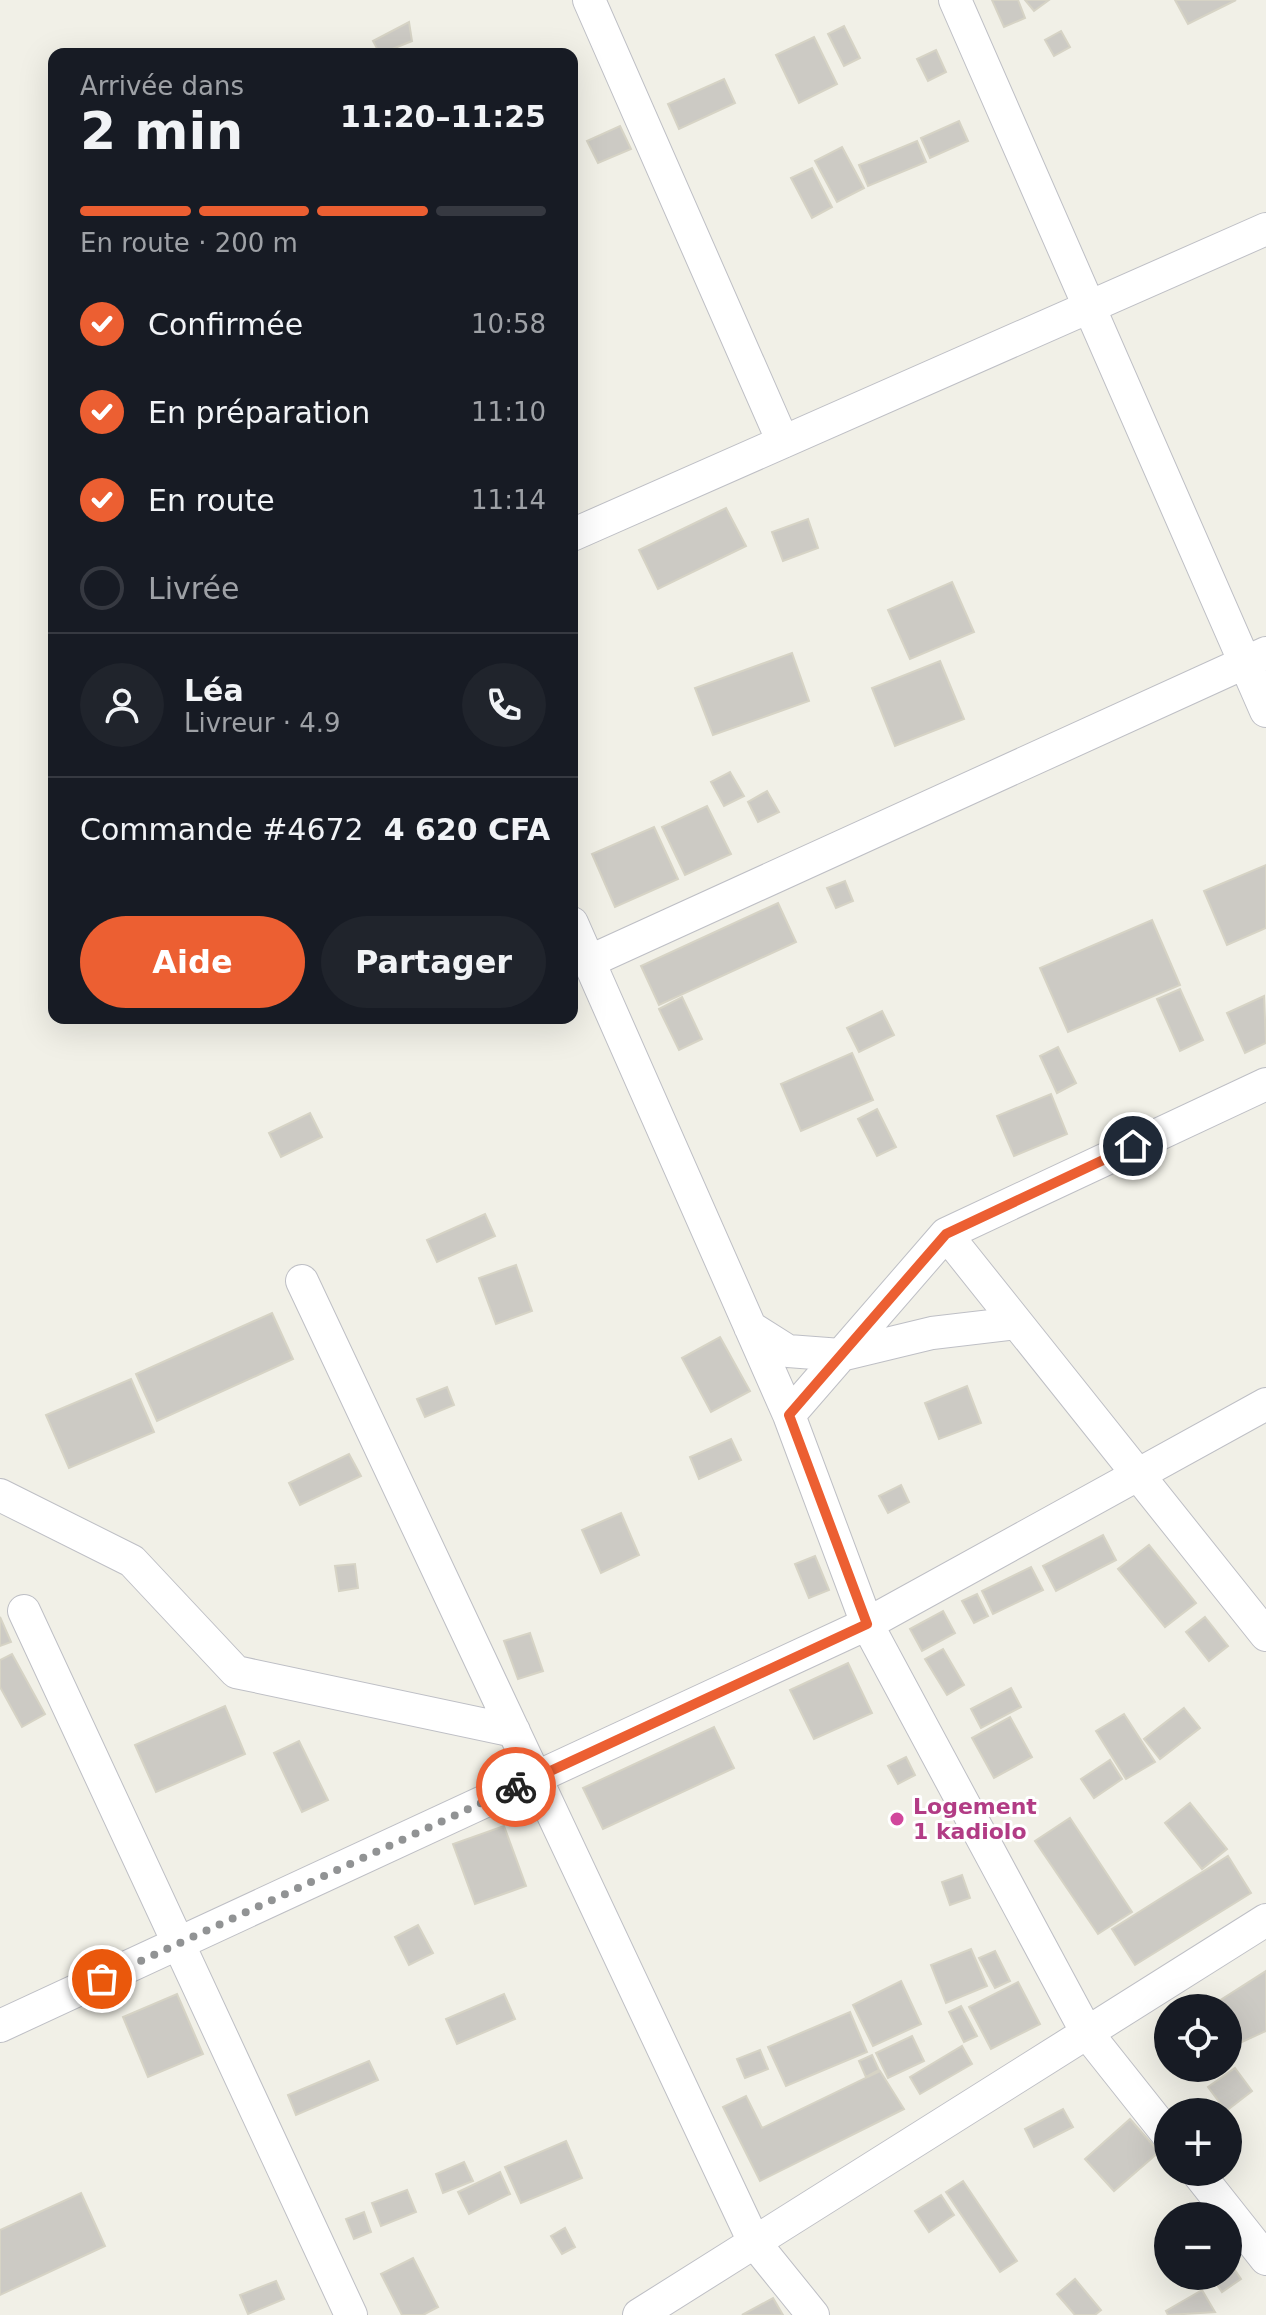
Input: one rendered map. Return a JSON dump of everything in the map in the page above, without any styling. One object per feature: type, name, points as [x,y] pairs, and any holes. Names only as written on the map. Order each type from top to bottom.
[{"type":"street","points":[[589,0],[783,442]]},
{"type":"street","points":[[955,0],[1089,307],[1255,658],[1266,711]]},
{"type":"street","points":[[578,532],[1266,229]]},
{"type":"street","points":[[588,962],[1255,658]]},
{"type":"street","points":[[578,938],[789,1415],[867,1624],[1087,2033],[1154,2117]]},
{"type":"street","points":[[789,1415],[946,1234],[1266,1084]]},
{"type":"street","points":[[946,1234],[1266,1635]]},
{"type":"street","points":[[302,1281],[754,2242],[813,2315]]},
{"type":"street","points":[[750,1327],[788,1351],[841,1355],[932,1333],[1017,1323]]},
{"type":"street","points":[[0,2026],[867,1624],[1266,1404]]},
{"type":"street","points":[[0,1495],[132,1561],[236,1672],[514,1731]]},
{"type":"street","points":[[24,1611],[351,2315]]},
{"type":"street","points":[[639,2315],[1266,1920]]},
{"type":"street","points":[[1208,2186],[1266,2259]]},
{"type":"building","points":[[992,0],[1018,0],[1025,18],[1004,27]]},
{"type":"building","points":[[1025,0],[1049,0],[1034,11]]},
{"type":"building","points":[[1175,0],[1236,0],[1188,24]]},
{"type":"building","points":[[409,22],[412,41],[395,48],[377,48],[373,41]]},
{"type":"building","points":[[844,26],[860,58],[844,66],[828,34]]},
{"type":"building","points":[[1061,31],[1070,47],[1054,56],[1045,40]]},
{"type":"building","points":[[814,37],[837,84],[799,103],[776,55]]},
{"type":"building","points":[[936,50],[946,72],[928,81],[917,59]]},
{"type":"building","points":[[724,79],[735,103],[679,129],[668,104]]},
{"type":"building","points":[[959,121],[968,141],[930,158],[921,138]]},
{"type":"building","points":[[620,126],[631,149],[598,163],[587,141]]},
{"type":"building","points":[[917,141],[926,162],[868,186],[859,165]]},
{"type":"building","points":[[842,147],[864,188],[837,202],[815,161]]},
{"type":"building","points":[[812,168],[832,207],[812,218],[791,178]]},
{"type":"building","points":[[726,508],[746,546],[658,589],[639,550]]},
{"type":"building","points":[[808,519],[818,548],[783,561],[772,532]]},
{"type":"building","points":[[952,582],[974,632],[910,659],[888,610]]},
{"type":"building","points":[[792,653],[809,701],[713,735],[695,688]]},
{"type":"building","points":[[940,661],[964,719],[895,746],[872,688]]},
{"type":"building","points":[[730,772],[744,796],[724,806],[711,782]]},
{"type":"building","points":[[767,791],[779,812],[758,822],[748,802]]},
{"type":"building","points":[[707,806],[731,854],[685,875],[662,827]]},
{"type":"building","points":[[654,827],[678,879],[615,907],[592,854]]},
{"type":"building","points":[[1266,865],[1266,928],[1227,945],[1204,891]]},
{"type":"building","points":[[845,881],[853,901],[836,908],[827,888]]},
{"type":"building","points":[[778,903],[796,942],[659,1005],[641,966]]},
{"type":"building","points":[[1152,920],[1180,985],[1068,1032],[1040,968]]},
{"type":"building","points":[[1180,989],[1203,1040],[1180,1051],[1157,999]]},
{"type":"building","points":[[1264,996],[1266,1043],[1245,1053],[1227,1013]]},
{"type":"building","points":[[682,997],[702,1039],[679,1050],[659,1009]]},
{"type":"building","points":[[882,1011],[894,1035],[859,1052],[847,1028]]},
{"type":"building","points":[[1058,1047],[1076,1083],[1057,1093],[1040,1056]]},
{"type":"building","points":[[852,1053],[873,1100],[801,1131],[781,1084]]},
{"type":"building","points":[[1051,1094],[1067,1134],[1014,1156],[997,1116]]},
{"type":"building","points":[[877,1109],[896,1147],[877,1156],[858,1119]]},
{"type":"building","points":[[310,1113],[322,1137],[281,1157],[269,1133]]},
{"type":"building","points":[[485,1214],[495,1236],[437,1262],[427,1240]]},
{"type":"building","points":[[516,1265],[532,1311],[496,1324],[479,1278]]},
{"type":"building","points":[[272,1313],[293,1359],[157,1421],[136,1374]]},
{"type":"building","points":[[720,1337],[750,1391],[711,1412],[682,1358]]},
{"type":"building","points":[[131,1379],[154,1432],[69,1468],[46,1415]]},
{"type":"building","points":[[967,1386],[981,1423],[939,1439],[925,1403]]},
{"type":"building","points":[[447,1387],[454,1405],[425,1417],[417,1399]]},
{"type":"building","points":[[731,1439],[741,1460],[699,1479],[690,1457]]},
{"type":"building","points":[[349,1454],[361,1476],[300,1505],[289,1483]]},
{"type":"building","points":[[901,1485],[909,1502],[888,1513],[879,1496]]},
{"type":"building","points":[[621,1513],[639,1555],[601,1573],[582,1530]]},
{"type":"building","points":[[1103,1535],[1116,1560],[1056,1591],[1043,1566]]},
{"type":"building","points":[[1149,1545],[1196,1603],[1165,1627],[1118,1569]]},
{"type":"building","points":[[815,1556],[829,1590],[809,1598],[795,1564]]},
{"type":"building","points":[[355,1564],[358,1588],[339,1591],[335,1566]]},
{"type":"building","points":[[1031,1567],[1043,1590],[993,1614],[982,1591]]},
{"type":"building","points":[[977,1594],[988,1616],[974,1623],[962,1601]]},
{"type":"building","points":[[943,1611],[955,1633],[922,1651],[910,1629]]},
{"type":"building","points":[[0,1617],[11,1642],[0,1646]]},
{"type":"building","points":[[1205,1617],[1228,1646],[1209,1661],[1186,1632]]},
{"type":"building","points":[[530,1633],[543,1671],[518,1679],[504,1641]]},
{"type":"building","points":[[943,1649],[964,1685],[947,1695],[925,1659]]},
{"type":"building","points":[[12,1654],[45,1714],[22,1727],[0,1687],[0,1660]]},
{"type":"building","points":[[848,1663],[872,1713],[814,1739],[790,1690]]},
{"type":"building","points":[[1011,1688],[1021,1707],[981,1728],[971,1709]]},
{"type":"building","points":[[225,1706],[245,1754],[156,1792],[135,1745]]},
{"type":"building","points":[[1184,1708],[1200,1728],[1160,1759],[1144,1739]]},
{"type":"building","points":[[1124,1714],[1155,1762],[1126,1779],[1096,1731]]},
{"type":"building","points":[[1010,1717],[1032,1757],[994,1778],[972,1738]]},
{"type":"building","points":[[714,1727],[734,1768],[603,1829],[583,1788]]},
{"type":"building","points":[[299,1741],[328,1800],[302,1812],[274,1753]]},
{"type":"building","points":[[906,1757],[915,1775],[898,1784],[888,1766]]},
{"type":"building","points":[[1110,1760],[1122,1779],[1094,1798],[1081,1779]]},
{"type":"building","points":[[1190,1803],[1227,1849],[1202,1869],[1165,1823]]},
{"type":"building","points":[[1070,1818],[1132,1912],[1098,1934],[1035,1841]]},
{"type":"building","points":[[504,1826],[526,1886],[475,1904],[453,1844]]},
{"type":"building","points":[[1228,1856],[1251,1893],[1135,1965],[1112,1929]]},
{"type":"building","points":[[962,1875],[970,1898],[950,1905],[942,1882]]},
{"type":"building","points":[[418,1925],[433,1953],[409,1965],[395,1937]]},
{"type":"building","points":[[971,1949],[987,1986],[946,2003],[931,1965]]},
{"type":"building","points":[[995,1951],[1010,1981],[995,1988],[979,1958]]},
{"type":"building","points":[[1266,1971],[1266,2031],[1242,2042],[1242,1994],[1230,1994]]},
{"type":"building","points":[[901,1981],[921,2024],[873,2046],[853,2005]]},
{"type":"building","points":[[1018,1982],[1040,2024],[991,2049],[969,2007]]},
{"type":"building","points":[[177,1994],[203,2054],[148,2077],[123,2017]]},
{"type":"building","points":[[504,1994],[515,2019],[457,2044],[446,2019]]},
{"type":"building","points":[[961,2006],[977,2036],[964,2042],[949,2012]]},
{"type":"building","points":[[850,2012],[867,2052],[786,2086],[768,2047]]},
{"type":"building","points":[[912,2036],[924,2061],[888,2078],[876,2053]]},
{"type":"building","points":[[962,2046],[972,2064],[920,2094],[910,2077]]},
{"type":"building","points":[[760,2050],[768,2069],[745,2078],[737,2059]]},
{"type":"building","points":[[872,2055],[879,2070],[866,2077],[859,2061]]},
{"type":"building","points":[[369,2061],[378,2080],[296,2115],[288,2095]]},
{"type":"building","points":[[880,2071],[904,2109],[760,2181],[723,2107],[746,2096],[762,2128]]},
{"type":"building","points":[[1242,2077],[1252,2091],[1242,2099],[1216,2098],[1208,2087],[1215,2082],[1242,2082]]},
{"type":"building","points":[[1063,2109],[1073,2127],[1034,2147],[1025,2129]]},
{"type":"building","points":[[1130,2119],[1154,2146],[1154,2156],[1114,2191],[1085,2159]]},
{"type":"building","points":[[566,2141],[582,2178],[521,2203],[505,2167]]},
{"type":"building","points":[[464,2162],[473,2181],[443,2193],[436,2174]]},
{"type":"building","points":[[500,2172],[510,2194],[469,2214],[458,2192]]},
{"type":"building","points":[[963,2181],[1017,2261],[1000,2272],[946,2192]]},
{"type":"building","points":[[407,2190],[416,2212],[381,2226],[372,2203]]},
{"type":"building","points":[[81,2193],[105,2246],[0,2295],[0,2230]]},
{"type":"building","points":[[941,2195],[954,2215],[929,2232],[915,2211]]},
{"type":"building","points":[[364,2212],[371,2232],[354,2239],[346,2219]]},
{"type":"building","points":[[565,2228],[575,2247],[562,2254],[551,2236]]},
{"type":"building","points":[[413,2258],[438,2307],[423,2315],[402,2315],[381,2274]]},
{"type":"building","points":[[1075,2279],[1101,2310],[1095,2315],[1075,2315],[1057,2294]]},
{"type":"building","points":[[276,2281],[284,2299],[248,2314],[240,2295]]},
{"type":"building","points":[[1202,2290],[1215,2312],[1168,2315],[1166,2311]]},
{"type":"building","points":[[773,2298],[783,2315],[742,2315]]},
{"type":"way so far","points":[[102,1979],[516,1787]]},
{"type":"place","name":"Logement 1 kadiolo","points":[[897,1819]]},
{"type":"route","points":[[516,1787],[867,1624],[789,1415],[946,1234],[1133,1146]]}]
